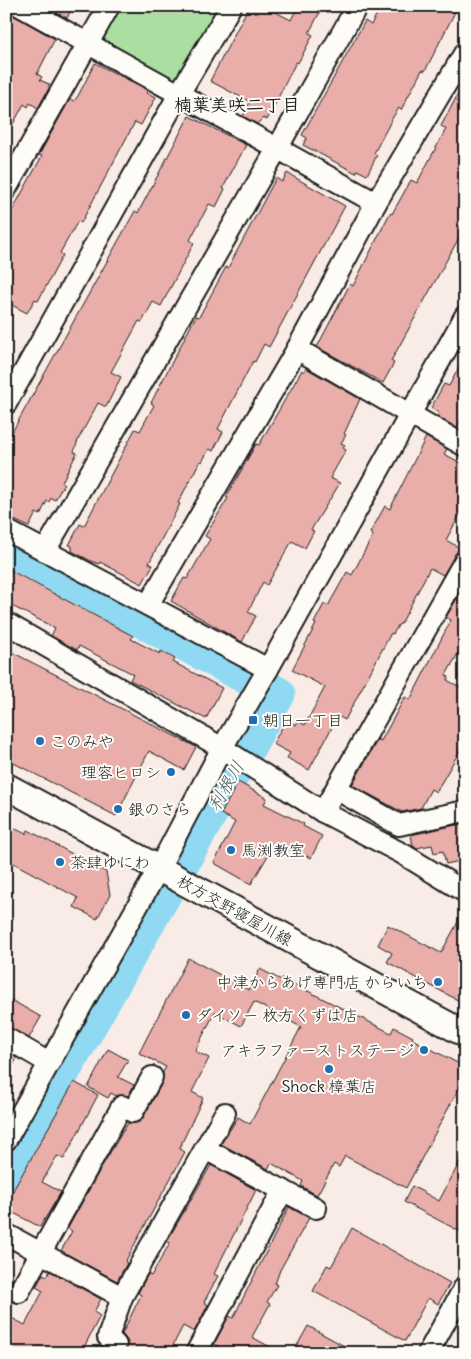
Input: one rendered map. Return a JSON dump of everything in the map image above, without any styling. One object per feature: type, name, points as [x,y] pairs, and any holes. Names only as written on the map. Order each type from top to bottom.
[{"type":"main road","name":"枚方交野寝屋川線","points":[[6,786],[465,1034]]},
{"type":"street","points":[[20,6],[376,203]]},
{"type":"street","points":[[6,189],[109,6]]},
{"type":"street","points":[[6,404],[179,94],[231,6]]},
{"type":"street","points":[[45,550],[277,149],[357,6]]},
{"type":"street","points":[[148,605],[297,349],[376,203],[464,53]]},
{"type":"street","points":[[6,1140],[49,1063],[170,874],[222,748],[465,316]]},
{"type":"street","points":[[297,349],[465,446]]},
{"type":"street","points":[[6,530],[268,669]]},
{"type":"street","points":[[323,812],[465,560]]},
{"type":"street","points":[[6,623],[222,748],[323,812],[403,854],[465,892]]},
{"type":"street","points":[[336,790],[399,825],[462,808]]},
{"type":"street","points":[[6,1038],[49,1063]]},
{"type":"street","points":[[19,1292],[122,1106],[133,1112],[152,1077]]},
{"type":"street","points":[[116,1344],[108,1337],[122,1297],[225,1113]]},
{"type":"street","points":[[204,1149],[316,1208]]},
{"type":"street","points":[[196,1353],[283,1190]]},
{"type":"street","points":[[6,1234],[122,1297]]},
{"type":"street","points":[[428,1353],[465,1286]]},
{"type":"green space","points":[[116,6],[222,6],[185,79],[175,81],[107,44],[102,31]]},
{"type":"building","points":[[53,6],[73,6],[67,18],[51,10]]},
{"type":"building","points":[[249,6],[264,6],[291,20],[298,6],[323,6],[309,33],[313,35],[298,63],[296,62],[267,120],[263,118],[257,124],[243,116],[250,102],[210,81]]},
{"type":"building","points":[[381,6],[458,6],[425,71],[422,70],[401,110],[399,108],[393,117],[374,153],[377,155],[367,175],[357,170],[356,173],[303,145],[307,138],[302,135],[365,21],[371,25]]},
{"type":"building","points":[[6,11],[55,39],[37,74],[42,77],[40,80],[49,84],[49,88],[38,108],[30,103],[28,107],[24,104],[6,137]]},
{"type":"building","points":[[95,63],[148,90],[147,93],[156,97],[141,125],[135,122],[81,223],[78,221],[60,253],[63,255],[38,301],[35,299],[27,313],[6,302],[6,222],[42,156],[39,155],[70,99],[74,101],[78,96]]},
{"type":"building","points":[[465,81],[465,227],[391,361],[394,363],[383,383],[317,347],[350,284],[353,286],[390,213],[392,214],[411,180],[417,183],[446,129],[441,126]]},
{"type":"building","points":[[189,116],[246,145],[223,188],[225,189],[216,207],[209,204],[190,240],[194,243],[161,306],[153,302],[142,322],[139,321],[111,372],[121,377],[106,407],[98,403],[78,440],[74,452],[77,453],[55,500],[51,498],[49,502],[47,501],[40,515],[36,513],[29,527],[6,516],[6,443],[135,211],[138,213]]},
{"type":"building","points":[[287,173],[345,206],[269,347],[264,344],[255,362],[253,361],[218,429],[223,432],[213,451],[209,449],[202,462],[200,461],[149,563],[153,565],[142,584],[100,562],[99,564],[91,561],[72,551],[72,546],[69,545],[80,524],[84,526],[135,429],[140,431],[154,405],[151,403],[196,316],[199,317],[226,267],[228,268],[276,178],[282,182]]},
{"type":"building","points":[[465,356],[465,413],[457,428],[437,416],[439,413],[431,408],[444,384],[449,386]]},
{"type":"building","points":[[306,368],[360,399],[341,443],[345,445],[343,448],[346,450],[330,478],[340,483],[311,530],[314,531],[305,548],[292,541],[267,585],[263,582],[248,612],[256,616],[242,642],[171,601],[184,578],[187,579],[210,539],[205,536],[228,498],[226,497],[256,444],[259,445],[302,370],[304,372]]},
{"type":"building","points":[[426,437],[447,449],[444,454],[465,465],[465,505],[446,540],[460,548],[443,575],[430,568],[401,624],[399,624],[393,634],[391,633],[345,720],[338,716],[309,770],[287,758],[290,753],[273,744],[286,720],[296,725],[298,721],[305,725],[325,687],[292,670],[316,624],[314,623],[324,604],[328,606],[347,572],[352,575],[373,535],[370,533],[385,506],[390,509]]},
{"type":"building","points":[[6,568],[133,636],[131,639],[160,654],[161,651],[175,659],[173,662],[222,688],[206,719],[130,680],[133,674],[79,646],[77,650],[51,636],[55,628],[6,603]]},
{"type":"building","points":[[465,585],[465,641],[446,675],[449,677],[447,680],[465,690],[465,742],[436,792],[431,789],[421,808],[402,812],[352,785],[378,739],[381,741],[405,697],[410,700],[451,620],[446,617]]},
{"type":"building","points":[[6,649],[196,747],[184,770],[149,751],[116,816],[6,759]]},
{"type":"building","points":[[238,782],[267,798],[264,804],[304,824],[303,826],[322,836],[311,858],[275,844],[251,884],[214,863],[235,822],[221,814]]},
{"type":"building","points":[[465,823],[465,860],[446,864],[443,851],[434,853],[432,845],[416,848],[413,846],[411,835]]},
{"type":"building","points":[[6,824],[26,834],[28,830],[106,872],[110,895],[97,919],[74,907],[78,898],[6,859]]},
{"type":"building","points":[[465,909],[465,1004],[387,962],[392,953],[378,945],[388,925],[441,953]]},
{"type":"building","points":[[188,958],[249,990],[260,969],[281,980],[282,978],[391,1033],[394,1027],[413,1037],[412,1039],[465,1067],[465,1077],[406,1188],[345,1156],[339,1167],[334,1164],[317,1195],[301,1186],[303,1181],[271,1163],[268,1169],[221,1144],[238,1117],[250,1124],[301,1027],[254,1002],[241,1026],[215,1012],[195,1051],[209,1058],[192,1092],[203,1098],[179,1149],[185,1152],[125,1262],[127,1263],[117,1281],[61,1251],[72,1231],[68,1228],[102,1166],[128,1123],[139,1122],[143,1118],[162,1083],[163,1072],[166,1067],[139,1053]]},
{"type":"building","points":[[6,997],[41,1017],[29,1038],[6,1026]]},
{"type":"building","points":[[108,1049],[128,1060],[118,1077],[134,1085],[128,1096],[116,1096],[111,1093],[108,1098],[88,1087]]},
{"type":"building","points":[[6,1052],[17,1058],[6,1078]]},
{"type":"building","points":[[74,1082],[98,1095],[64,1159],[57,1156],[42,1182],[61,1192],[40,1227],[6,1209],[6,1203]]},
{"type":"building","points":[[465,1152],[465,1234],[404,1202],[412,1186],[439,1201]]},
{"type":"building","points":[[211,1165],[256,1190],[214,1274],[218,1276],[204,1302],[208,1305],[194,1332],[183,1326],[169,1353],[125,1353],[128,1342],[122,1334],[141,1295],[138,1293],[148,1274],[151,1276],[170,1243],[167,1241]]},
{"type":"building","points":[[289,1207],[309,1218],[280,1270],[275,1284],[277,1285],[267,1302],[270,1304],[252,1337],[281,1353],[215,1353],[218,1346],[214,1344],[229,1316],[233,1318]]},
{"type":"building","points":[[352,1228],[450,1283],[438,1304],[428,1298],[405,1341],[313,1291],[327,1265],[331,1267]]},
{"type":"building","points":[[50,1271],[101,1299],[94,1312],[100,1316],[81,1353],[15,1353],[6,1348],[6,1315],[25,1325],[43,1291],[36,1287],[43,1274],[47,1276]]},
{"type":"building","points":[[308,1326],[357,1353],[293,1353]]},
{"type":"waterway","name":"利根川","points":[[6,547],[278,694],[6,1172]]},
{"type":"place","name":"朝日一丁目","points":[[253,720]]},
{"type":"place","name":"このみや","points":[[40,741]]},
{"type":"place","name":"理容ヒロシ","points":[[171,772]]},
{"type":"place","name":"銀のさら","points":[[118,809]]},
{"type":"place","name":"馬渕教室","points":[[231,850]]},
{"type":"place","name":"茶肆ゆにわ","points":[[60,862]]},
{"type":"place","name":"中津からあげ専門店 からいち","points":[[438,982]]},
{"type":"place","name":"ダイソー 枚方くずは店","points":[[186,1015]]},
{"type":"place","name":"アキラファーストステージ","points":[[424,1050]]},
{"type":"place","name":"Shock 樟葉店","points":[[329,1069]]},
{"type":"district","name":"楠葉美咲二丁目","points":[[237,105]]}]
